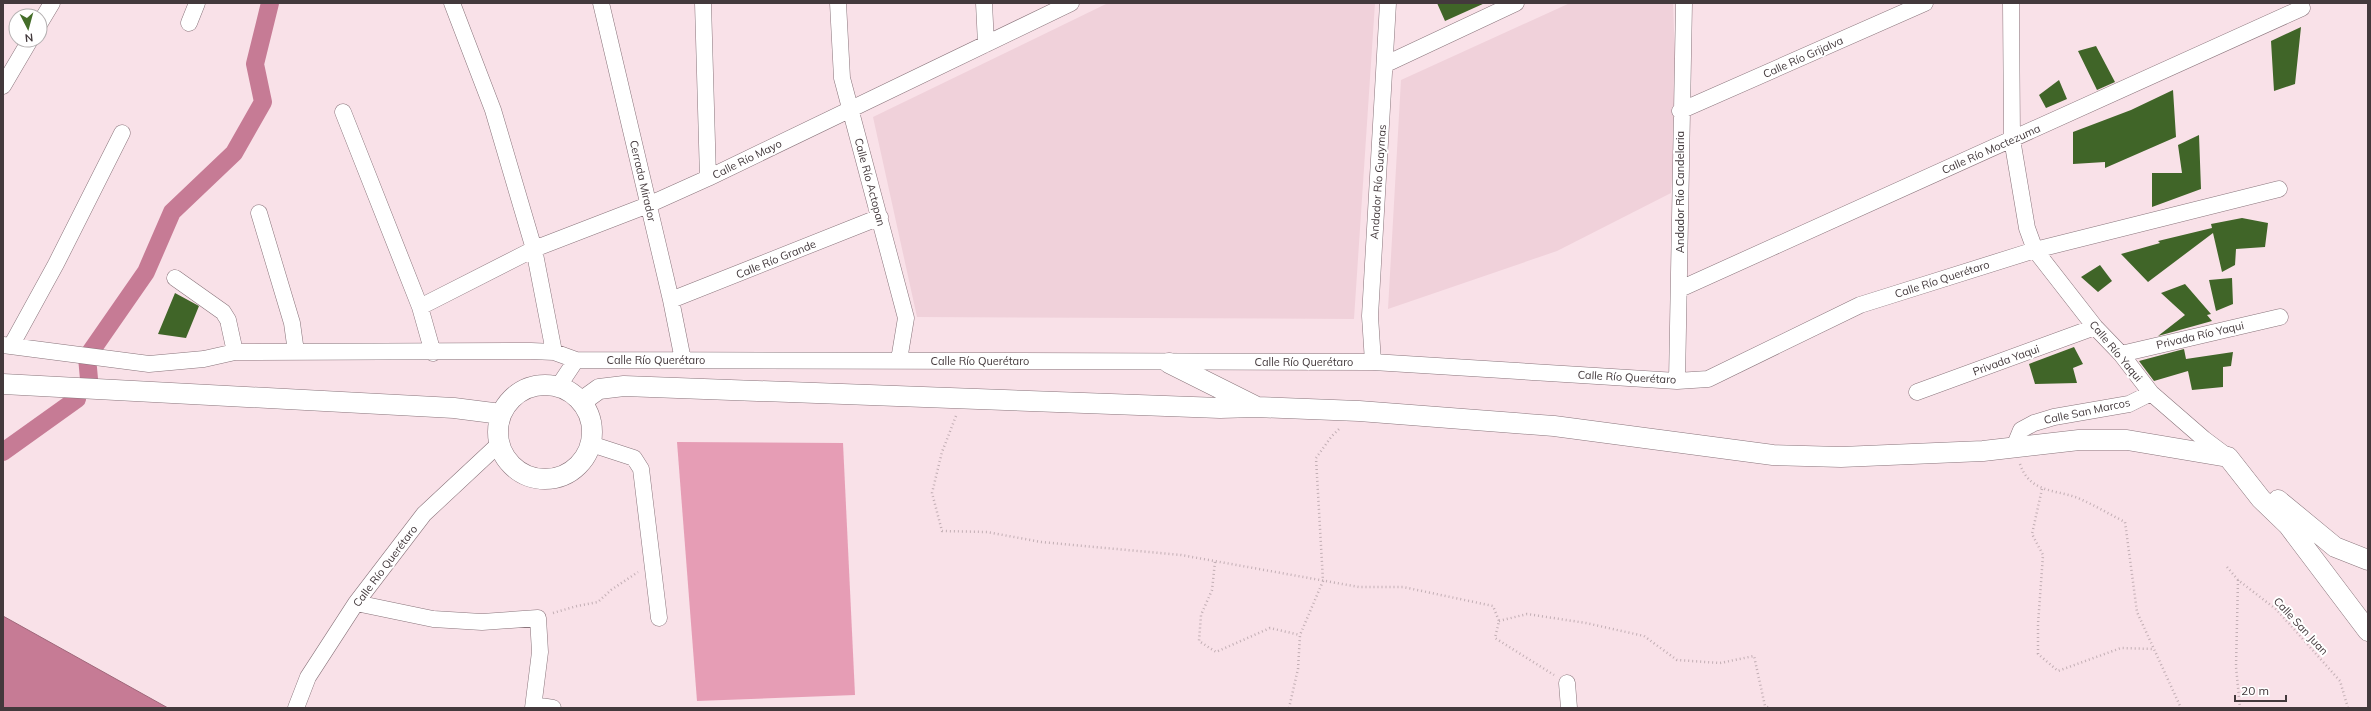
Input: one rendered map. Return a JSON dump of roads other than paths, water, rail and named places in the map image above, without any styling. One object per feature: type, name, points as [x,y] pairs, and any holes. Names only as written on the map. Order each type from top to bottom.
[{"type":"main road","points":[[1169,362],[1256,407]]},
{"type":"main road","points":[[3,384],[446,408],[502,414]]},
{"type":"main road","points":[[545,385],[558,387],[571,393],[581,402],[589,414],[592,429],[591,444],[585,457],[576,467],[565,475],[552,479],[538,479],[525,475],[513,467],[504,456],[499,444],[498,428],[502,414],[509,402],[519,393],[531,388],[545,385]]},
{"type":"main road","points":[[581,402],[599,389],[624,386],[1220,408],[1256,407],[1359,411],[1554,426],[1773,455],[1841,458],[1983,451],[2079,440],[2127,440],[2228,457],[2266,491],[2335,547],[2368,560]]},
{"type":"main road","name":"Calle Río Yaqui","points":[[2228,457],[2261,498],[2288,525],[2368,631]]},
{"type":"street","points":[[189,24],[197,3]]},
{"type":"street","points":[[452,3],[493,110],[534,249],[554,352]]},
{"type":"street","name":"Cerrada Mirador","points":[[601,3],[684,360]]},
{"type":"street","points":[[703,3],[708,178]]},
{"type":"street","name":"Calle Río Actopan","points":[[838,3],[842,78],[906,318],[899,360]]},
{"type":"street","points":[[984,3],[986,44]]},
{"type":"street","name":"Calle Río Mayo","points":[[420,307],[534,249],[648,205],[708,178],[1071,3]]},
{"type":"street","name":"Andador Río Guaymas","points":[[1373,362],[1370,316],[1386,64],[1388,3]]},
{"type":"street","points":[[1386,64],[1516,3]]},
{"type":"street","name":"Andador Río Candelaria","points":[[1677,380],[1680,289],[1680,110],[1684,3]]},
{"type":"street","name":"Calle Río Grijalva","points":[[1680,110],[1925,3]]},
{"type":"street","name":"Calle Río Yaqui","points":[[2011,3],[2012,139],[2027,228],[2035,250],[2095,327],[2121,354],[2151,393],[2204,439],[2228,457]]},
{"type":"street","name":"Calle Río Moctezuma","points":[[1680,289],[2302,8]]},
{"type":"street","points":[[3,86],[25,48]]},
{"type":"street","points":[[343,112],[420,307],[433,353]]},
{"type":"street","points":[[7,346],[56,264],[122,133]]},
{"type":"street","name":"Calle Río Querétaro","points":[[7,346],[149,364],[204,359],[235,352],[554,352],[576,360],[1373,362],[1677,380],[1708,379],[1860,305],[2035,250],[2279,189]]},
{"type":"street","points":[[259,213],[292,323],[296,352]]},
{"type":"street","name":"Calle Río Grande","points":[[671,300],[880,217]]},
{"type":"street","points":[[175,278],[224,312],[228,320],[235,352]]},
{"type":"street","name":"Privada Río Yaqui","points":[[2121,354],[2280,317]]},
{"type":"street","name":"Privada Yaqui","points":[[1917,392],[2095,327]]},
{"type":"street","points":[[558,387],[576,360]]},
{"type":"street","name":"Calle San Marcos","points":[[2014,447],[2021,430],[2034,423],[2054,417],[2129,404],[2151,393]]},
{"type":"street","name":"Calle Río Querétaro","points":[[296,708],[308,677],[356,603],[424,514],[499,444]]},
{"type":"street","points":[[591,444],[618,451],[634,458],[641,469],[659,618]]},
{"type":"street","points":[[356,603],[432,619],[482,622],[538,618],[540,652],[534,707],[553,708]]},
{"type":"street","points":[[1567,683],[1569,708]]},
{"type":"waterway","points":[[89,379],[87,357],[146,272],[172,212],[234,153],[263,102],[255,64],[270,3]]},
{"type":"waterway","points":[[3,452],[77,399]]}]
